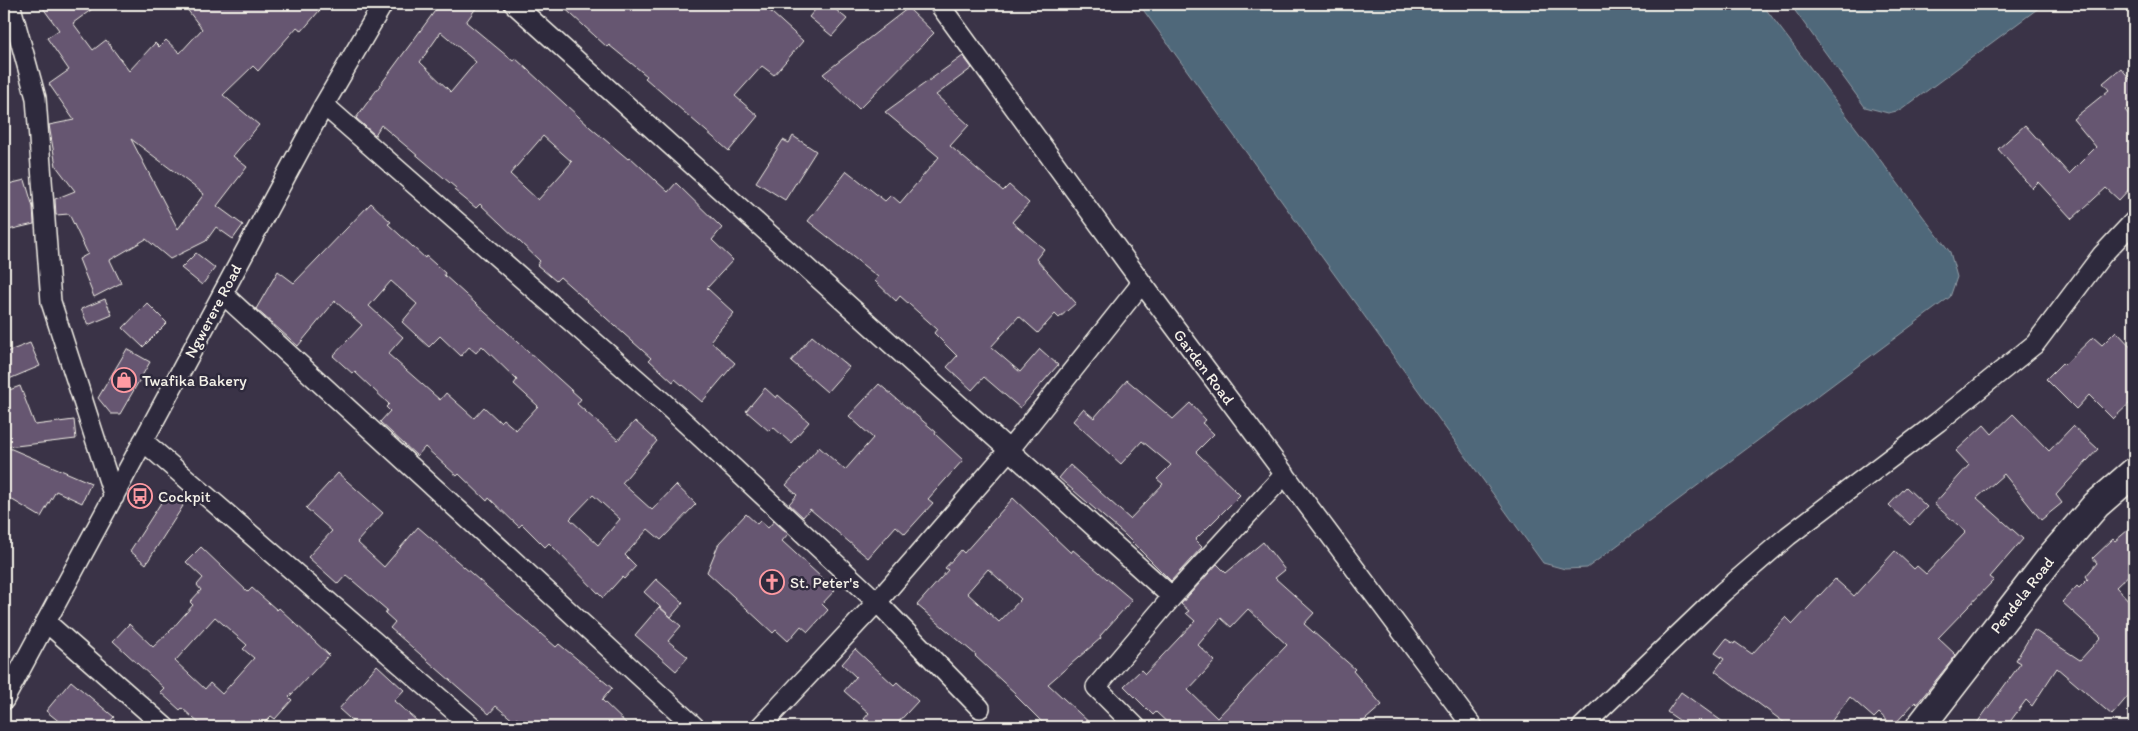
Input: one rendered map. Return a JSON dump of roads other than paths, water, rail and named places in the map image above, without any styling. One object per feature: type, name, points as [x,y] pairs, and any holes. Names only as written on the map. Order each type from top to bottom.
[{"type":"street","name":"Ngwerere Road","points":[[4,700],[324,105],[383,4]]},
{"type":"street","points":[[514,4],[1172,597]]},
{"type":"street","name":"Garden Road","points":[[940,4],[1142,283],[1472,727]]},
{"type":"street","points":[[8,9],[36,98],[51,302],[114,497]]},
{"type":"street","points":[[324,105],[664,403],[877,602],[980,708]]},
{"type":"street","points":[[1582,727],[1723,592],[1780,542],[1938,422],[2035,344],[2102,255],[2134,221]]},
{"type":"street","points":[[760,727],[877,602],[1010,449],[1142,283]]},
{"type":"street","points":[[223,294],[695,727]]},
{"type":"street","points":[[143,441],[473,727]]},
{"type":"street","name":"Pendela Road","points":[[1920,727],[2052,556],[2096,505],[2134,472]]},
{"type":"street","points":[[1136,727],[1096,687],[1172,597],[1285,474]]},
{"type":"street","points":[[46,622],[165,727]]},
{"type":"water","points":[[1139,4],[1762,4],[1950,252],[1957,277],[1950,297],[1587,568],[1565,569],[1543,563]]},
{"type":"water","points":[[1790,4],[2044,4],[1901,110],[1888,113],[1865,107]]},
{"type":"place","name":"Twafika Bakery","points":[[124,380]]},
{"type":"place","name":"Cockpit","points":[[140,496]]},
{"type":"place","name":"St. Peter's","points":[[772,582]]}]
